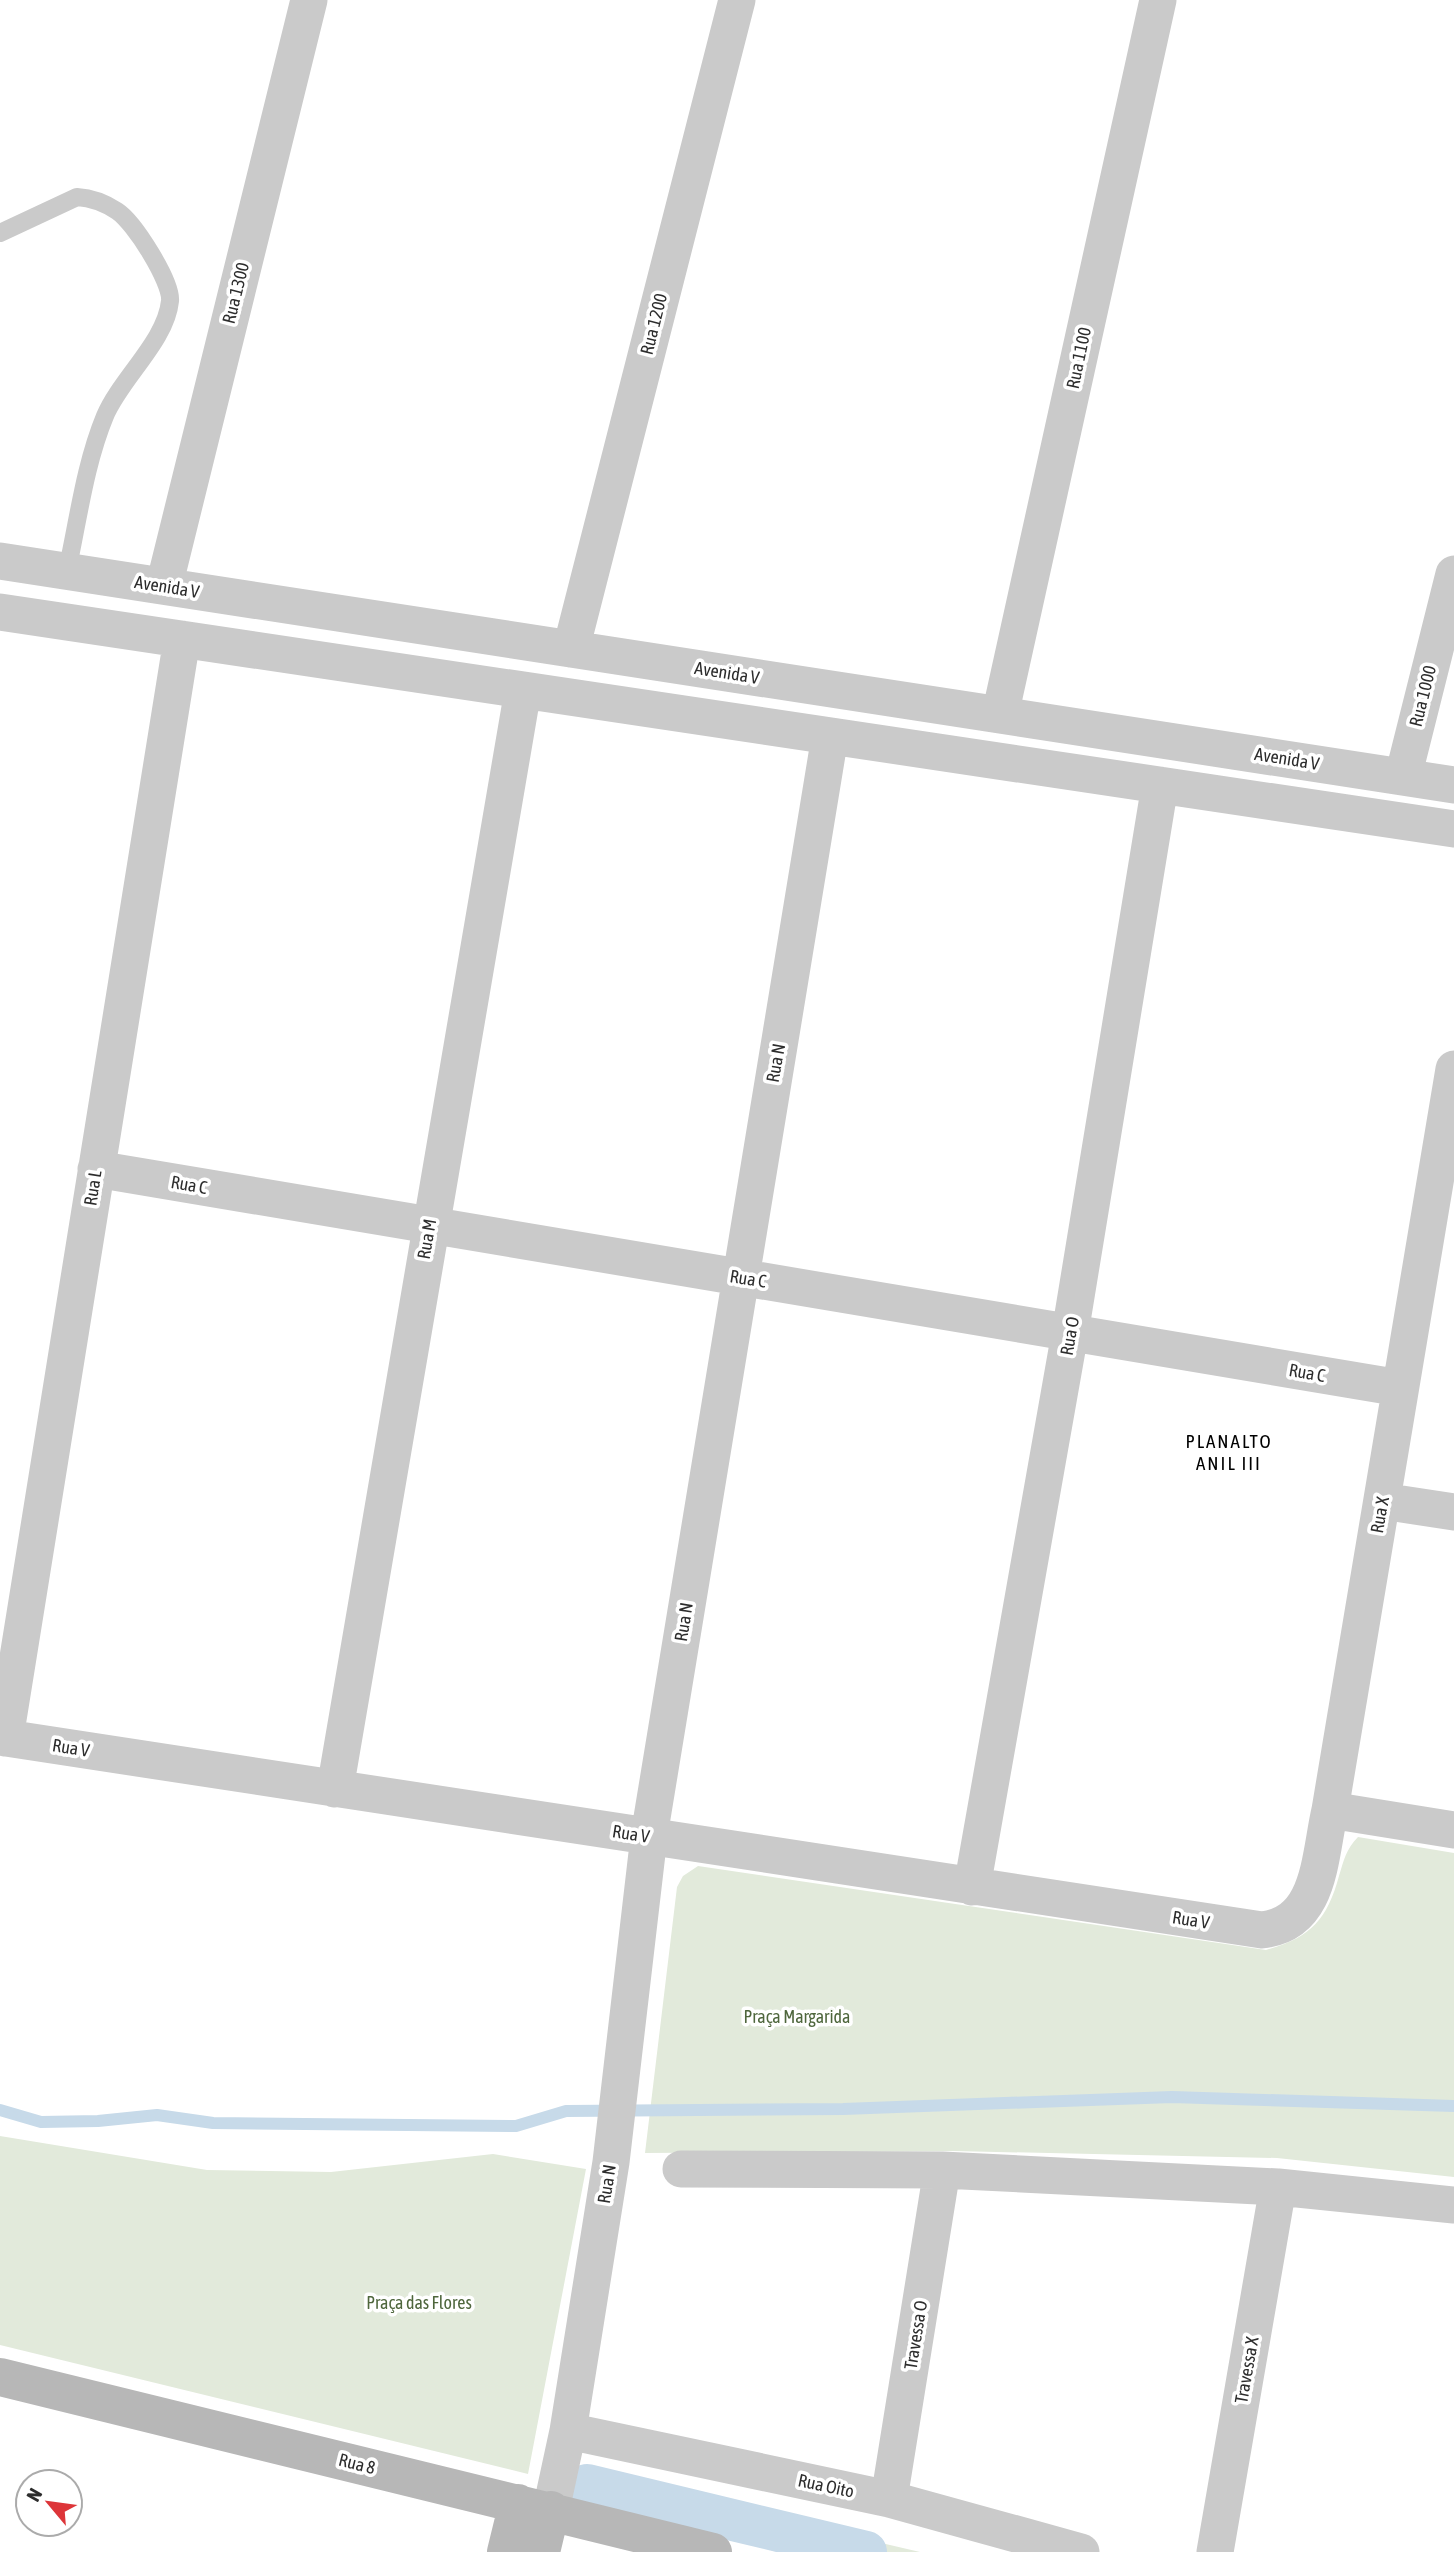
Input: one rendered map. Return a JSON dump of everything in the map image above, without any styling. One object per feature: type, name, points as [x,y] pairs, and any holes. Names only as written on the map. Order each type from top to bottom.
[{"type":"street","name":"Rua 1300","points":[[164,586],[309,0]]},
{"type":"street","name":"Rua 1200","points":[[571,649],[737,0]]},
{"type":"street","name":"Rua 1100","points":[[1000,715],[1158,0]]},
{"type":"street","name":"Avenida V","points":[[0,561],[1454,785]]},
{"type":"street","name":"Rua 1000","points":[[1403,777],[1454,574]]},
{"type":"street","points":[[0,612],[1454,829]]},
{"type":"street","name":"Rua L","points":[[3,1737],[182,639]]},
{"type":"street","name":"Rua M","points":[[335,1788],[429,1226],[523,690]]},
{"type":"street","name":"Rua N","points":[[534,2507],[568,2431],[611,2162],[649,1836],[830,736]]},
{"type":"street","name":"Rua O","points":[[972,1887],[1070,1333],[1160,785]]},
{"type":"street","name":"Rua X","points":[[1262,1930],[1277,1929],[1294,1921],[1310,1899],[1330,1810],[1454,1069]]},
{"type":"street","name":"Rua C","points":[[96,1169],[1400,1388]]},
{"type":"street","points":[[1382,1501],[1454,1512]]},
{"type":"street","name":"Rua V","points":[[3,1737],[1262,1930]]},
{"type":"street","points":[[1330,1810],[1454,1830]]},
{"type":"street","points":[[681,2169],[942,2170],[1278,2187],[1454,2205]]},
{"type":"street","name":"Travessa O","points":[[889,2499],[942,2170]]},
{"type":"street","name":"Travessa X","points":[[1215,2552],[1278,2187]]},
{"type":"street","name":"Rua 8","points":[[0,2377],[713,2552]]},
{"type":"street","name":"Rua Oito","points":[[568,2431],[889,2499],[1081,2552]]},
{"type":"street","points":[[506,2552],[534,2507]]},
{"type":"street","points":[[534,2507],[541,2552]]},
{"type":"lane","points":[[0,233],[77,197],[90,198],[119,212],[131,225],[169,285],[171,298],[164,323],[118,390],[98,433],[67,571]]},
{"type":"green space","name":"Praça Margarida","points":[[1358,1837],[1454,1853],[1454,2177],[1277,2158],[954,2151],[645,2153],[677,1887],[683,1876],[698,1866],[1266,1950],[1294,1940],[1322,1916],[1329,1904],[1346,1855]]},
{"type":"green space","name":"Praça das Flores","points":[[0,2136],[207,2170],[331,2172],[493,2154],[586,2169],[528,2474],[0,2345]]},
{"type":"green space","points":[[577,2472],[920,2552],[825,2552],[576,2490]]},
{"type":"waterway","points":[[0,2110],[41,2122],[98,2121],[157,2115],[213,2123],[516,2126],[566,2111],[843,2109],[1172,2097],[1454,2106]]},
{"type":"waterway","points":[[587,2485],[866,2552]]},
{"type":"district","name":"PLANALTO ANIL III","points":[[1229,1452]]}]
